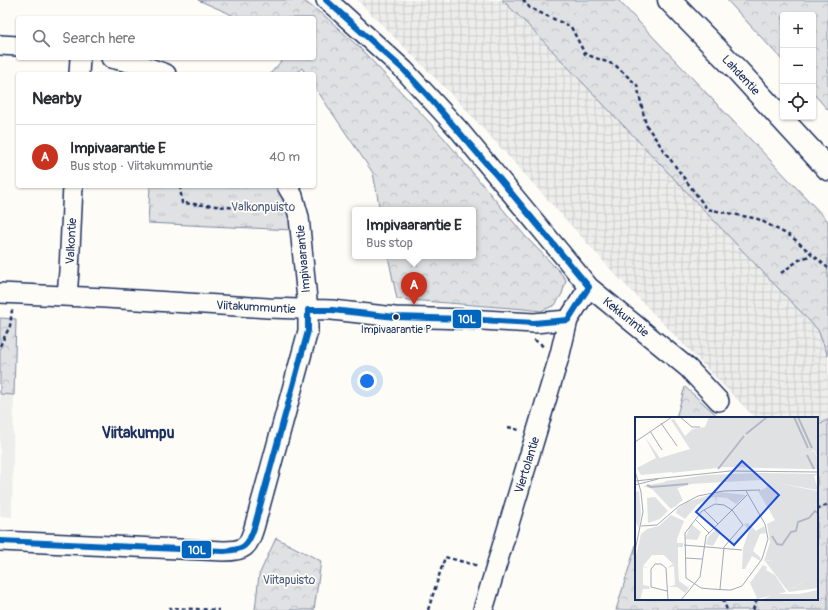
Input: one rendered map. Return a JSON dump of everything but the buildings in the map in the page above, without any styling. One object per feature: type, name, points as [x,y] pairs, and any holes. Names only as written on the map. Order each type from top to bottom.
[{"type":"highway","name":"Lahdentie","points":[[669,0],[738,71],[828,169]]},
{"type":"street","name":"Kekkurintie","points":[[326,0],[412,78],[459,130],[589,287],[688,368],[719,401]]},
{"type":"street","points":[[0,45],[16,46]]},
{"type":"street","points":[[79,72],[80,60]]},
{"type":"street","points":[[120,60],[141,65],[160,72]]},
{"type":"street","name":"Valkontie","points":[[67,296],[73,188]]},
{"type":"street","name":"Impivaarantie","points":[[0,541],[235,551],[243,548],[250,541],[308,331],[308,310],[299,217],[293,196],[288,188]]},
{"type":"street","points":[[568,320],[589,287]]},
{"type":"street","name":"Viitakummuntie","points":[[0,293],[268,308],[332,310],[395,316],[534,324],[568,320]]},
{"type":"street","name":"Viertolantie","points":[[483,610],[560,354],[568,320]]},
{"type":"path","points":[[523,0],[530,8],[571,27],[585,54],[615,65],[637,85],[646,125],[707,209],[758,219],[792,237],[828,268]]},
{"type":"path","points":[[180,188],[182,203],[282,212],[299,217]]},
{"type":"path","points":[[781,273],[799,260],[813,255]]},
{"type":"path","points":[[0,346],[10,326],[12,309]]},
{"type":"path","points":[[508,427],[520,430]]},
{"type":"path","points":[[818,509],[828,504]]},
{"type":"path","points":[[428,610],[445,557],[484,568]]},
{"type":"path","points":[[722,600],[727,610]]},
{"type":"path","points":[[753,610],[757,600]]},
{"type":"path","points":[[170,610],[170,608],[219,610]]},
{"type":"shaded area","points":[[357,0],[502,0],[525,22],[818,330],[828,356],[828,420],[818,425],[818,417],[754,417],[616,275],[458,101]]},
{"type":"shaded area","points":[[0,394],[14,395],[12,517],[0,516]]},
{"type":"green space","points":[[198,0],[303,0],[327,18],[361,49],[444,138],[525,236],[559,271],[566,280],[562,294],[555,305],[541,311],[397,299],[389,259],[476,259],[476,207],[379,207],[373,173],[316,89],[316,72],[305,72],[302,68],[297,72],[272,72],[282,60],[316,60],[316,16],[233,16]]},
{"type":"green space","points":[[502,0],[618,0],[828,221],[828,356],[818,330],[525,22]]},
{"type":"green space","points":[[727,0],[828,0],[828,110],[816,96],[816,12],[780,12],[780,58]]},
{"type":"green space","name":"Valkonpuisto","points":[[150,188],[278,188],[293,230],[148,223]]},
{"type":"green space","points":[[0,318],[16,319],[14,395],[0,394]]},
{"type":"green space","points":[[685,387],[719,417],[676,417]]},
{"type":"green space","points":[[828,420],[828,610],[616,610],[635,548],[635,600],[818,600],[818,425]]},
{"type":"green space","name":"Viitapuisto","points":[[276,538],[321,561],[314,610],[255,610],[259,575]]},
{"type":"transit line","name":"10L","points":[[0,541],[224,551],[241,548],[250,539],[254,528],[308,331],[308,310],[332,310],[395,317],[534,323],[568,320],[589,287],[498,177],[428,96],[404,70],[326,0]]},
{"type":"place","name":"Impivaarantie E","points":[[414,305]]},
{"type":"place","name":"Impivaarantie P","points":[[396,317]]},
{"type":"district","name":"Viitakumpu","points":[[138,432]]}]
